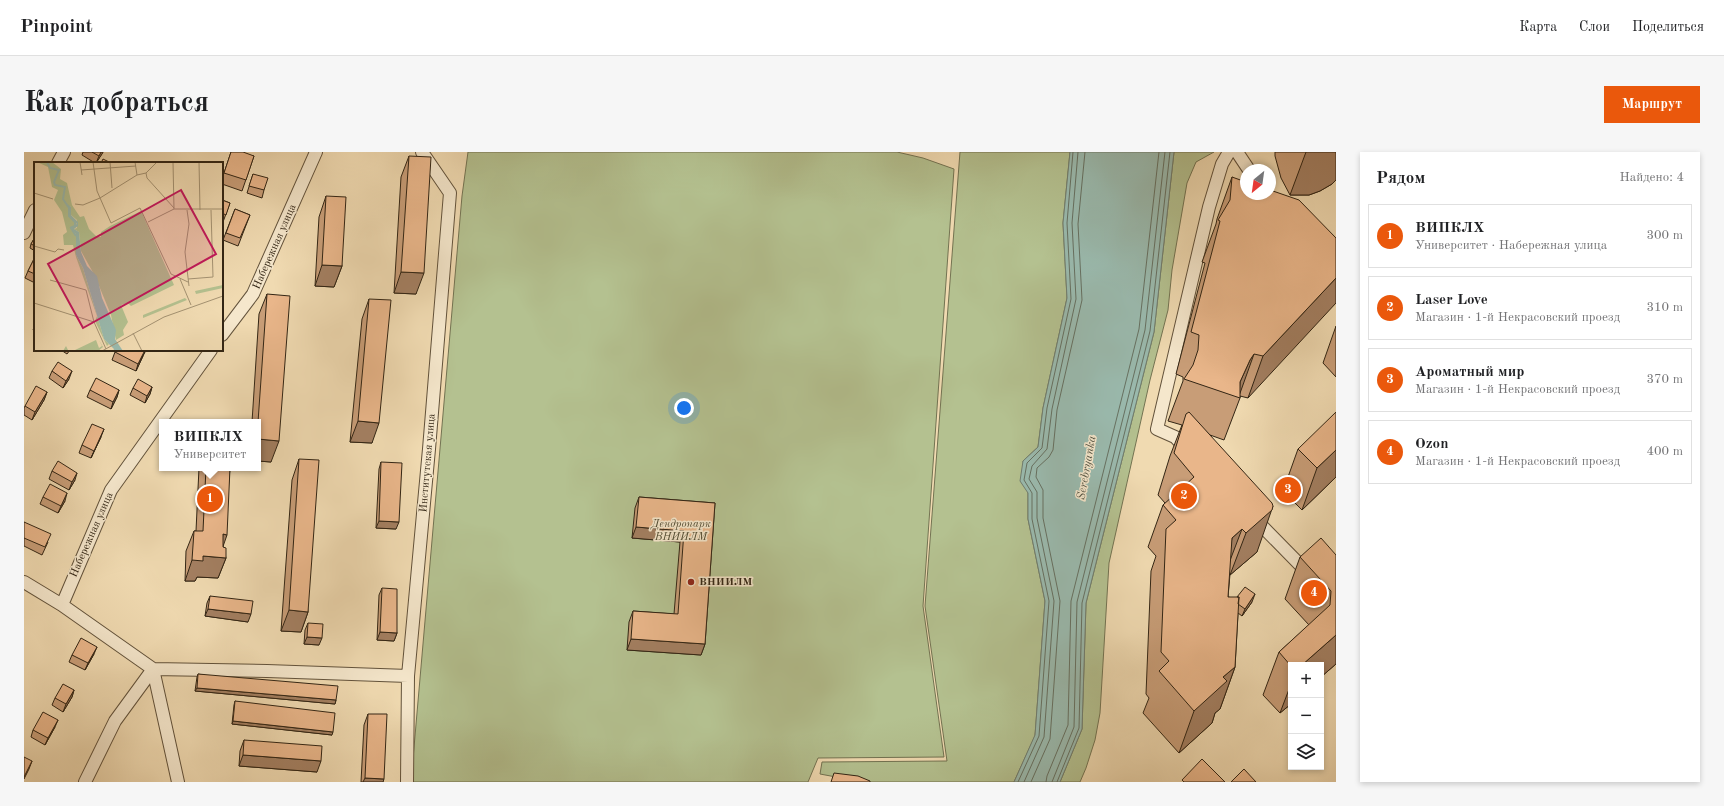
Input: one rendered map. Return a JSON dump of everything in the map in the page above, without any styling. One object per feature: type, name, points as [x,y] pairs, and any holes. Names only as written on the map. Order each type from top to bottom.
[{"type":"street","points":[[59,162],[64,152]]},
{"type":"street","name":"Набережная улица","points":[[223,334],[253,294],[316,152]]},
{"type":"street","name":"Институтская улица","points":[[407,782],[408,676],[429,449],[450,193],[422,152]]},
{"type":"street","points":[[1196,460],[1175,438],[1157,429],[1209,207],[1222,164],[1229,152]]},
{"type":"street","points":[[1237,152],[1245,164]]},
{"type":"street","points":[[24,233],[34,212]]},
{"type":"street","name":"Набережная улица","points":[[162,419],[210,351]]},
{"type":"street","name":"Набережная улица","points":[[62,605],[111,490],[159,423]]},
{"type":"street","points":[[1244,508],[1320,586]]},
{"type":"street","points":[[24,582],[62,605],[153,669],[408,676]]},
{"type":"street","points":[[85,782],[115,721],[153,669]]},
{"type":"street","points":[[153,669],[178,782]]},
{"type":"green space","name":"Дендропарк ВНИИЛМ","points":[[468,152],[897,152],[923,158],[954,169],[923,606],[944,757],[818,758],[808,782],[411,782],[462,196]]},
{"type":"green space","points":[[960,152],[1070,152],[1063,223],[1067,298],[1043,408],[1038,447],[1023,461],[1028,493],[1028,519],[1045,601],[1035,736],[1014,782],[853,782],[852,780],[820,774],[822,762],[947,761],[925,606]]},
{"type":"green space","points":[[1174,152],[1214,152],[1196,162],[1187,183],[1172,270],[1168,310],[1150,380],[1109,563],[1100,713],[1095,740],[1080,782],[1060,782],[1082,729],[1086,603],[1154,332]]},
{"type":"water","name":"Serebryanka","points":[[1070,152],[1174,152],[1154,332],[1086,603],[1082,729],[1060,782],[1014,782],[1035,735],[1045,601],[1028,519],[1028,493],[1020,481],[1023,461],[1038,447],[1043,408],[1067,298],[1063,223]]},
{"type":"building","points":[[92,152],[101,152],[99,156]]},
{"type":"building","points":[[231,152],[243,152],[254,156],[246,180],[224,173]]},
{"type":"building","points":[[409,156],[431,157],[424,273],[401,272]]},
{"type":"building","points":[[103,159],[109,162],[102,162]]},
{"type":"building","points":[[253,174],[268,178],[264,190],[249,186]]},
{"type":"building","points":[[1232,177],[1240,180],[1240,200],[1276,200],[1276,192],[1299,200],[1336,238],[1336,278],[1263,356],[1254,354],[1240,382],[1240,398],[1184,379],[1193,365],[1198,350],[1199,335],[1191,332],[1220,221],[1218,220],[1230,200]]},
{"type":"building","points":[[326,196],[346,197],[342,266],[322,265]]},
{"type":"building","points":[[223,200],[230,203],[226,215],[223,214]]},
{"type":"building","points":[[235,209],[250,215],[240,238],[226,233]]},
{"type":"building","points":[[34,239],[34,246],[31,244]]},
{"type":"building","points":[[34,259],[34,274],[28,271]]},
{"type":"building","points":[[267,294],[290,296],[279,441],[261,439],[261,419],[258,419]]},
{"type":"building","points":[[369,299],[391,300],[379,423],[358,421]]},
{"type":"building","points":[[116,351],[144,351],[138,364]]},
{"type":"building","points":[[58,362],[72,371],[66,381],[52,371]]},
{"type":"building","points":[[96,378],[119,390],[113,402],[90,390]]},
{"type":"building","points":[[138,379],[152,387],[147,396],[133,388]]},
{"type":"building","points":[[36,386],[47,392],[35,412],[25,406]]},
{"type":"building","points":[[1189,412],[1272,503],[1273,506],[1272,510],[1246,533],[1242,529],[1232,538],[1228,597],[1239,597],[1235,667],[1223,677],[1227,681],[1194,711],[1159,671],[1169,661],[1161,652],[1166,529],[1176,520],[1163,505],[1194,477],[1174,453],[1186,414]]},
{"type":"building","points":[[1336,412],[1336,450],[1317,468],[1298,449]]},
{"type":"building","points":[[92,424],[104,429],[94,451],[82,445]]},
{"type":"building","points":[[299,459],[319,460],[308,612],[289,610]]},
{"type":"building","points":[[58,461],[77,473],[72,482],[52,471]]},
{"type":"building","points":[[381,462],[402,463],[399,522],[379,521]]},
{"type":"building","points":[[206,471],[230,471],[227,535],[223,534],[223,547],[226,548],[226,558],[203,556],[203,561],[192,560],[194,531],[203,531]]},
{"type":"building","points":[[50,484],[67,493],[61,506],[43,497]]},
{"type":"building","name":"ВНИИЛМ","points":[[639,497],[715,503],[705,644],[631,639],[633,611],[678,614],[684,531],[636,527]]},
{"type":"building","points":[[24,522],[51,534],[45,547],[24,538]]},
{"type":"building","points":[[1321,538],[1336,555],[1336,635],[1305,662],[1288,662],[1279,652],[1330,605],[1331,591],[1300,557]]},
{"type":"building","points":[[1245,587],[1255,594],[1245,609],[1238,604],[1239,597],[1237,597]]},
{"type":"building","points":[[382,588],[397,589],[397,633],[380,632]]},
{"type":"building","points":[[210,596],[253,601],[251,614],[208,609]]},
{"type":"building","points":[[308,623],[323,624],[322,638],[307,637]]},
{"type":"building","points":[[81,638],[97,647],[88,663],[72,655]]},
{"type":"building","points":[[198,674],[338,686],[336,700],[197,688]]},
{"type":"building","points":[[63,684],[74,690],[66,704],[55,698]]},
{"type":"building","points":[[235,701],[335,713],[333,732],[233,721]]},
{"type":"building","points":[[43,712],[58,720],[48,738],[33,730]]},
{"type":"building","points":[[368,714],[387,714],[384,779],[365,778]]},
{"type":"building","points":[[244,740],[322,746],[321,761],[243,755]]},
{"type":"building","points":[[24,757],[32,761],[24,777]]},
{"type":"building","points":[[1202,759],[1225,782],[1184,782],[1182,780]]},
{"type":"building","points":[[1244,769],[1256,782],[1231,782]]},
{"type":"building","points":[[834,773],[858,776],[870,782],[831,782]]},
{"type":"place","name":"Ароматный мир","points":[[1288,490]]},
{"type":"place","name":"Laser Love","points":[[1184,496]]},
{"type":"place","name":"ВИПКЛХ","points":[[210,499]]},
{"type":"place","name":"ВНИИЛМ","points":[[691,582]]},
{"type":"place","name":"Ozon","points":[[1314,593]]}]
